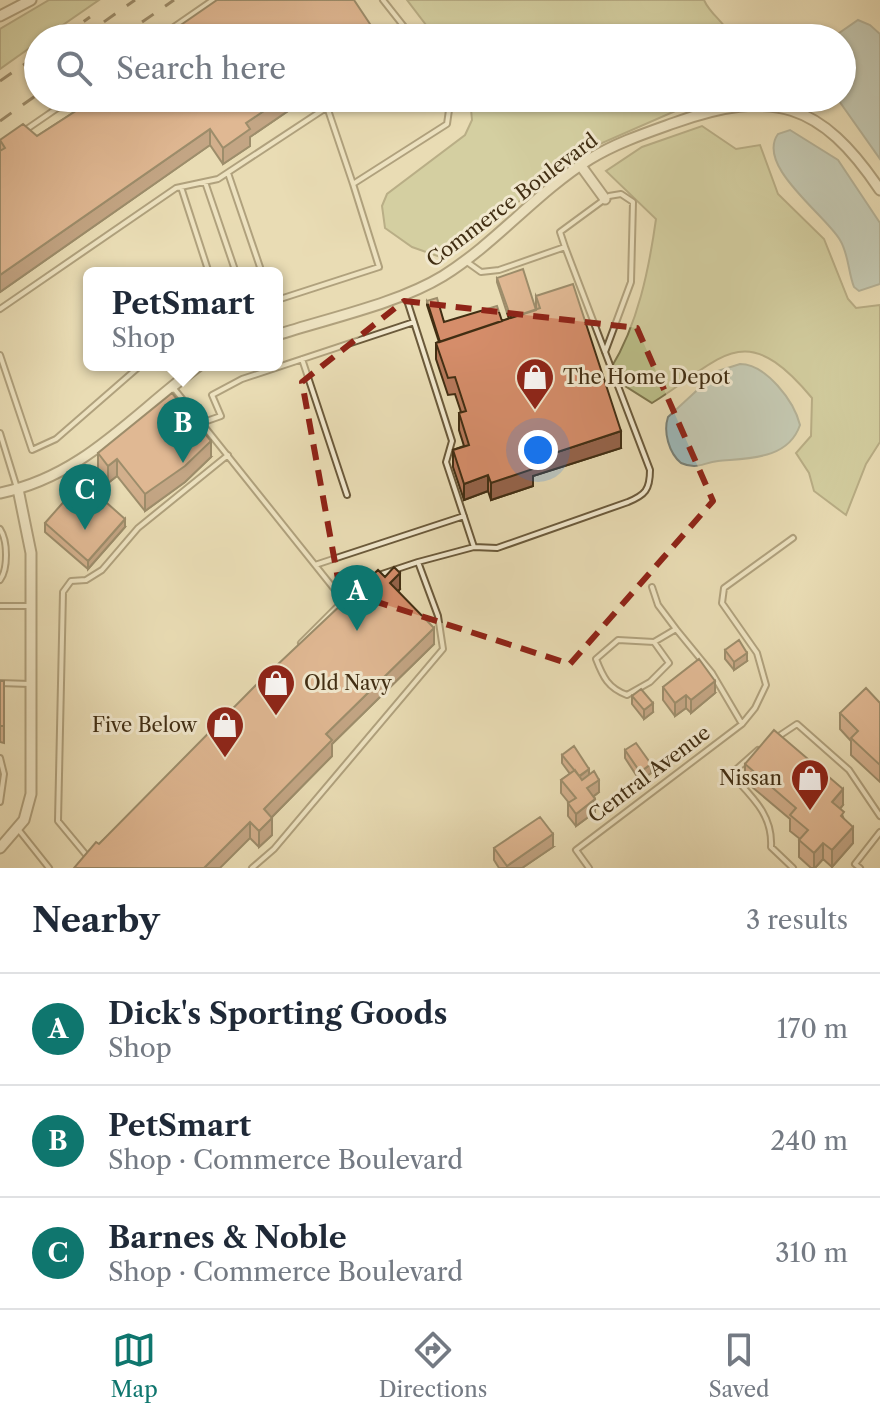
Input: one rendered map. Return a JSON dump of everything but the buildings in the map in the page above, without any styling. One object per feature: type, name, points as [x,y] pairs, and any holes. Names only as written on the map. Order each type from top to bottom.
[{"type":"street","points":[[0,16],[31,0]]},
{"type":"street","name":"Commerce Boulevard","points":[[283,333],[404,293],[441,277],[581,166],[632,139],[705,112]]},
{"type":"street","name":"Commerce Boulevard","points":[[797,112],[824,126],[849,147],[880,190]]},
{"type":"street","points":[[581,166],[605,199]]},
{"type":"street","points":[[0,493],[40,484],[84,460],[192,371]]},
{"type":"street","points":[[0,848],[18,829],[29,809],[31,794],[31,553],[18,489]]},
{"type":"lane","points":[[178,24],[213,0]]},
{"type":"lane","points":[[383,0],[402,24]]},
{"type":"lane","points":[[12,139],[52,112]]},
{"type":"lane","points":[[0,309],[181,187],[228,173],[320,112]]},
{"type":"lane","points":[[283,298],[379,267],[329,112]]},
{"type":"lane","points":[[353,184],[447,124],[449,112]]},
{"type":"lane","points":[[228,173],[260,267]]},
{"type":"lane","points":[[205,182],[234,267]]},
{"type":"lane","points":[[181,187],[207,267]]},
{"type":"lane","points":[[296,648],[372,575],[474,547],[497,548],[644,495],[650,486],[650,470],[604,355],[560,232],[605,199],[621,194],[633,202],[631,282],[604,355]]},
{"type":"lane","points":[[465,260],[481,272],[499,270],[565,247]]},
{"type":"lane","points":[[404,293],[452,441],[446,462],[474,547]]},
{"type":"lane","points":[[283,365],[414,322]]},
{"type":"lane","points":[[0,355],[32,450],[56,439],[134,371]]},
{"type":"lane","points":[[302,359],[347,495]]},
{"type":"lane","points":[[201,423],[221,416],[212,395],[242,379],[266,371]]},
{"type":"lane","points":[[172,386],[343,600]]},
{"type":"lane","points":[[0,433],[18,489]]},
{"type":"lane","points":[[82,862],[87,856],[58,821],[65,586],[71,581],[86,580],[102,570],[138,528],[228,455]]},
{"type":"lane","points":[[315,565],[464,516]]},
{"type":"lane","points":[[0,529],[4,536],[5,559],[0,580]]},
{"type":"lane","points":[[652,587],[658,605],[712,673],[742,724],[755,708],[766,685],[757,653],[722,603],[724,588],[793,538]]},
{"type":"lane","points":[[252,868],[274,849],[443,649],[438,616],[418,562]]},
{"type":"lane","points":[[0,606],[32,607]]},
{"type":"lane","points":[[654,642],[669,663],[650,682],[627,695],[613,690],[602,676],[596,659],[618,640],[654,642],[676,629]]},
{"type":"lane","points":[[0,683],[32,684]]},
{"type":"lane","name":"Central Avenue","points":[[589,868],[576,850],[742,724]]},
{"type":"lane","points":[[793,868],[771,847],[772,835],[764,810],[731,774],[758,750],[797,724],[849,770],[880,816]]},
{"type":"lane","points":[[0,758],[4,774],[0,802]]},
{"type":"lane","points":[[18,829],[49,868]]},
{"type":"lane","points":[[855,867],[880,832]]},
{"type":"highlighted area","points":[[404,301],[637,328],[713,501],[570,664],[340,590],[302,382]]},
{"type":"green space","points":[[49,0],[99,0],[64,24],[24,24],[24,52],[0,69],[0,29]]},
{"type":"green space","points":[[407,0],[704,0],[722,24],[425,24]]},
{"type":"green space","points":[[471,112],[673,112],[579,153],[465,245],[443,258],[412,247],[385,228],[382,206],[387,194],[465,135],[472,120]]},
{"type":"green space","points":[[702,126],[736,149],[760,145],[778,194],[824,239],[848,299],[856,308],[880,305],[880,442],[866,464],[846,515],[814,491],[809,473],[796,453],[811,436],[812,398],[768,358],[750,352],[732,353],[652,403],[614,379],[611,368],[641,296],[656,219],[606,171],[642,147]]},
{"type":"water","points":[[858,20],[880,34],[880,159],[847,112],[856,112],[856,24],[852,24]]},
{"type":"water","points":[[790,130],[838,160],[880,223],[880,284],[859,291],[854,287],[840,240],[784,175],[776,161],[774,147],[778,134]]},
{"type":"water","points":[[740,364],[760,370],[785,395],[800,425],[794,436],[777,451],[754,458],[696,466],[681,463],[668,442],[668,417],[718,371]]},
{"type":"railway","points":[[101,24],[135,0]]},
{"type":"railway","points":[[139,24],[174,0]]},
{"type":"railway","points":[[80,24],[90,17]]},
{"type":"railway","points":[[0,81],[24,65]]},
{"type":"railway","points":[[0,121],[24,104]]},
{"type":"place","name":"The Home Depot","points":[[535,411]]},
{"type":"place","name":"PetSmart","points":[[183,463]]},
{"type":"place","name":"Barnes & Noble","points":[[85,530]]},
{"type":"place","name":"Dick's Sporting Goods","points":[[357,631]]},
{"type":"place","name":"Old Navy","points":[[276,717]]},
{"type":"place","name":"Five Below","points":[[225,759]]},
{"type":"place","name":"Nissan","points":[[810,812]]}]
